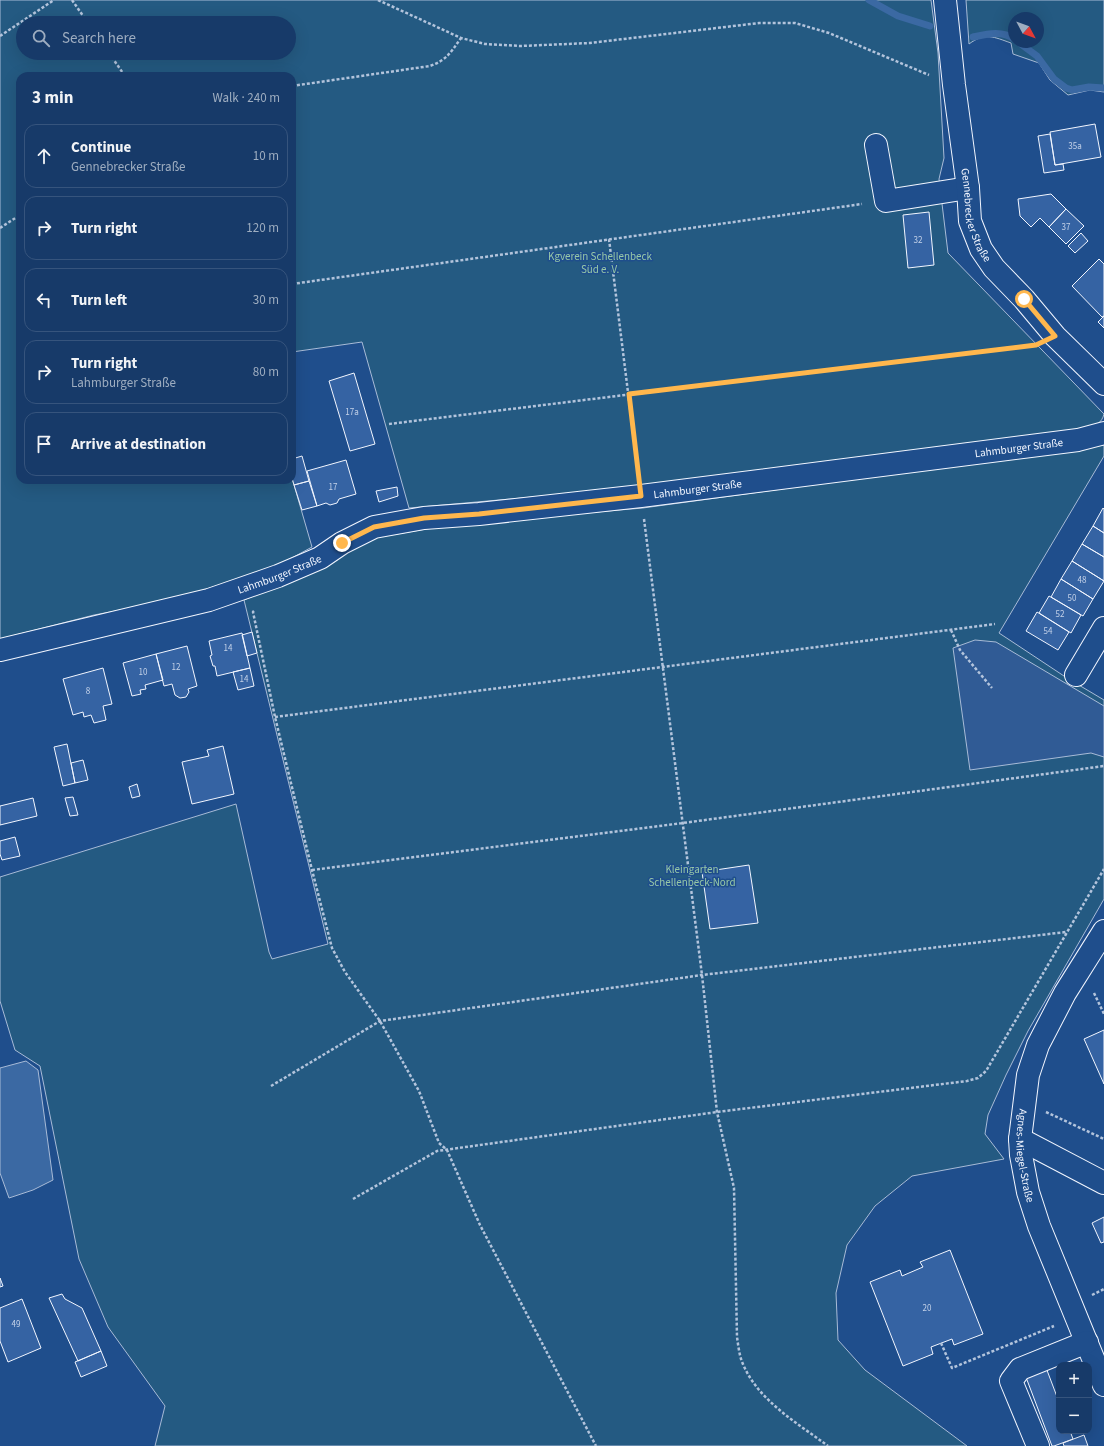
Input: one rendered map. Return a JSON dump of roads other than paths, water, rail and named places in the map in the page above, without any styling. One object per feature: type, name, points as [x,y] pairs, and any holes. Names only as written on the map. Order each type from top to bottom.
[{"type":"street","name":"Gennebrecker Straße","points":[[945,0],[954,85],[968,188],[970,221],[981,249],[994,268],[1024,299],[1055,336],[1104,384]]},
{"type":"street","points":[[876,145],[886,201],[968,188]]},
{"type":"street","name":"Lahmburger Straße","points":[[0,650],[209,600],[278,576],[320,558],[342,543],[374,527],[424,518],[479,514],[641,496],[1078,440],[1104,433]]},
{"type":"street","points":[[1076,675],[1104,628]]},
{"type":"street","name":"Agnes-Miegel-Straße","points":[[1104,931],[1065,993],[1038,1045],[1028,1075],[1020,1139],[1021,1155],[1028,1192],[1037,1219],[1104,1385]]},
{"type":"street","points":[[1020,1139],[1104,1183]]},
{"type":"street","points":[[1038,1446],[1011,1381],[1020,1369],[1087,1342]]},
{"type":"waterway","points":[[869,0],[898,16],[930,26]]},
{"type":"waterway","points":[[973,37],[989,34],[1004,34],[1008,36]]},
{"type":"waterway","points":[[1026,48],[1037,56],[1054,79],[1066,88],[1072,90],[1089,87],[1104,88]]},
{"type":"park label","name":"Kgverein Schellenbeck Süd e. V.","points":[[600,262]]},
{"type":"park label","name":"Kleingarten Schellenbeck-Nord","points":[[692,875]]}]
